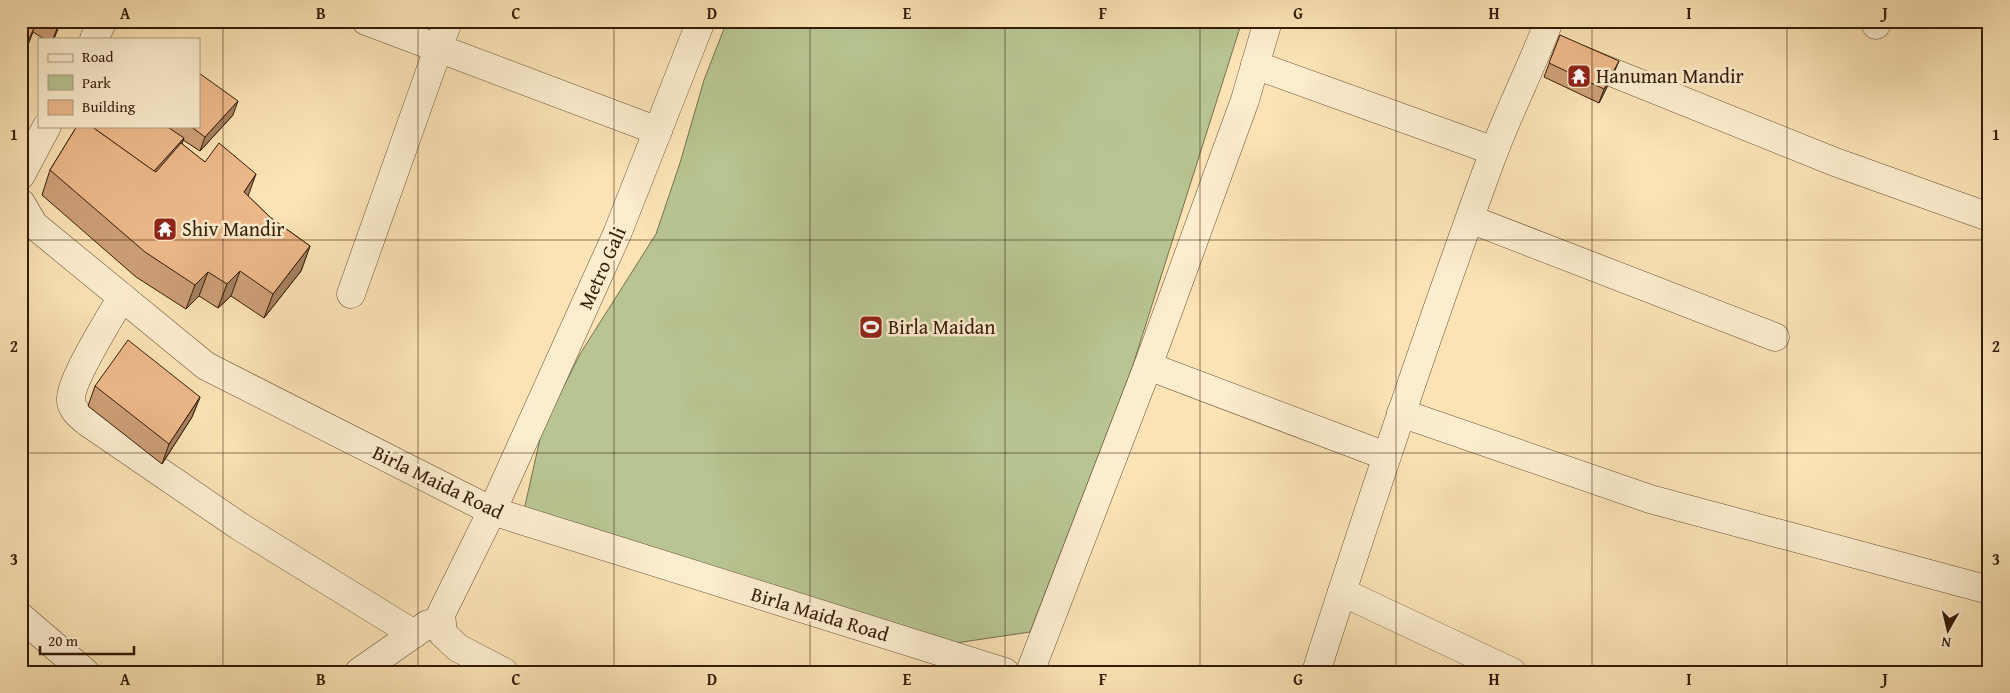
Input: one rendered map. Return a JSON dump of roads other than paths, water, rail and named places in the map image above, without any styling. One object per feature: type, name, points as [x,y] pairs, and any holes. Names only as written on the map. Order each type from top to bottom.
[{"type":"street","points":[[95,38],[104,21]]},
{"type":"street","points":[[366,21],[658,132]]},
{"type":"street","points":[[351,294],[448,21]]},
{"type":"street","name":"Metro Gali","points":[[441,614],[492,511],[618,234],[701,21]]},
{"type":"street","points":[[1030,672],[1148,366],[1245,100],[1268,21]]},
{"type":"street","points":[[1316,672],[1386,456],[1494,151],[1546,27],[1834,162],[1989,217]]},
{"type":"street","points":[[1255,65],[1494,151]]},
{"type":"street","points":[[22,172],[46,128]]},
{"type":"street","name":"Birla Maida Road","points":[[22,206],[34,225],[206,366],[492,511],[1005,672]]},
{"type":"street","points":[[1470,219],[1775,337]]},
{"type":"street","points":[[122,297],[78,376],[70,398],[74,410],[88,422],[238,526],[414,634]]},
{"type":"street","points":[[1148,366],[1386,456]]},
{"type":"street","points":[[1401,413],[1650,499],[1989,590]]},
{"type":"street","points":[[1342,592],[1512,672]]},
{"type":"street","points":[[359,672],[441,614]]},
{"type":"street","points":[[441,614],[443,634],[458,648],[504,672]]},
{"type":"street","points":[[21,617],[85,672]]},
{"type":"place","name":"Hanuman Mandir","points":[[1579,76]]},
{"type":"place","name":"Shiv Mandir","points":[[165,229]]},
{"type":"place","name":"Birla Maidan","points":[[871,327]]}]
